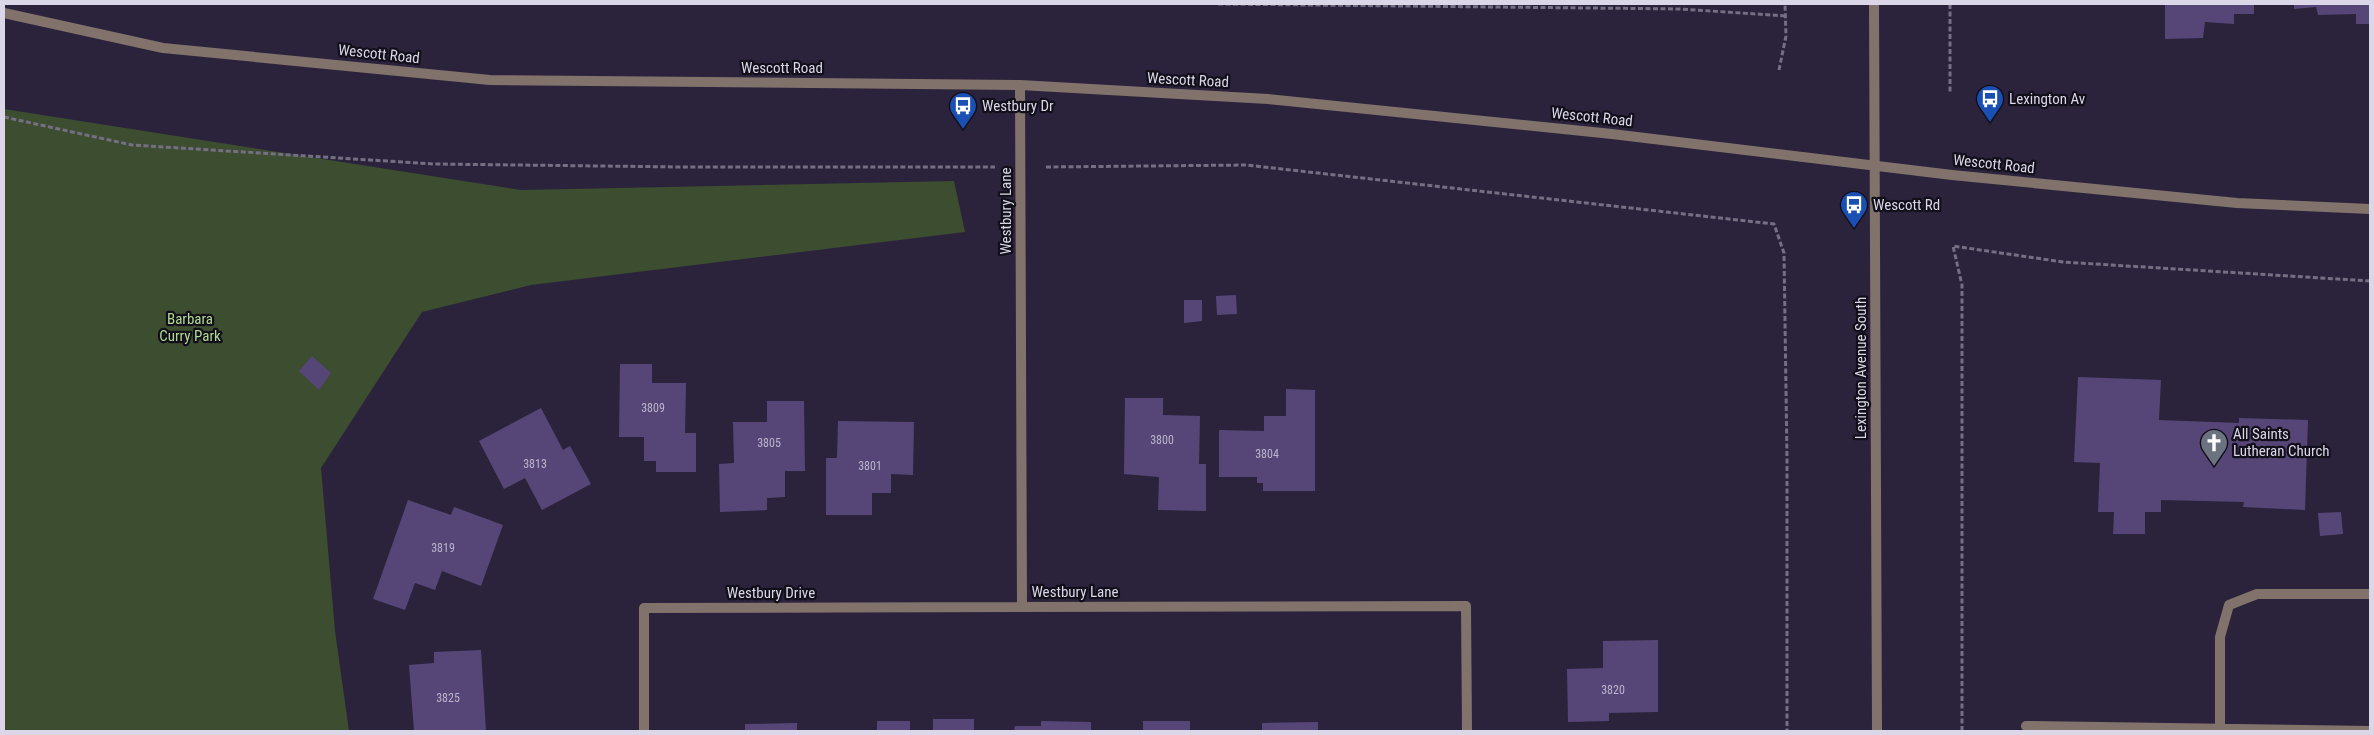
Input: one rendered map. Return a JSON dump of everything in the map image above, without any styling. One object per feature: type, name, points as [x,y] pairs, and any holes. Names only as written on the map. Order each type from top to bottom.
[{"type":"street","name":"Lexington Avenue South","points":[[1874,4],[1877,731]]},
{"type":"street","name":"Wescott Road","points":[[4,13],[163,48],[490,80],[1020,85],[1268,99],[1612,134],[1875,167],[2237,203],[2370,209]]},
{"type":"street","name":"Westbury Lane","points":[[1020,85],[1022,607],[1466,606],[1466,731]]},
{"type":"street","points":[[2220,729],[2220,637],[2229,605],[2257,594],[2370,594]]},
{"type":"street","name":"Westbury Drive","points":[[644,731],[644,608],[1022,607]]},
{"type":"street","points":[[2026,726],[2370,731]]},
{"type":"path","points":[[1218,4],[1681,9],[1786,16]]},
{"type":"path","points":[[1779,70],[1786,36],[1785,4]]},
{"type":"path","points":[[1950,4],[1950,93]]},
{"type":"path","points":[[4,118],[132,145],[434,164],[684,167],[1246,165],[1774,224],[1784,253],[1787,459],[1787,731]]},
{"type":"path","points":[[1962,731],[1962,285],[1954,246],[2063,262],[2370,281]]},
{"type":"green space","name":"Barbara Curry Park","points":[[4,109],[521,190],[954,181],[965,232],[531,285],[422,312],[321,468],[335,631],[349,731],[4,731]]},
{"type":"building","points":[[2165,4],[2254,4],[2254,14],[2234,14],[2234,24],[2205,22],[2203,38],[2165,39]]},
{"type":"building","points":[[2294,4],[2370,4],[2370,24],[2356,24],[2356,14],[2318,15],[2316,7],[2294,9]]},
{"type":"building","points":[[1236,295],[1237,314],[1217,315],[1216,296]]},
{"type":"building","points":[[1184,300],[1202,300],[1202,321],[1184,323]]},
{"type":"building","points":[[312,356],[331,373],[319,390],[299,371]]},
{"type":"building","points":[[620,364],[652,364],[652,383],[686,383],[685,433],[696,433],[696,472],[656,472],[656,461],[644,461],[644,437],[619,437]]},
{"type":"building","points":[[2078,377],[2161,380],[2159,420],[2239,423],[2239,418],[2308,420],[2305,510],[2243,507],[2244,502],[2161,500],[2161,512],[2145,512],[2145,534],[2113,534],[2114,512],[2098,512],[2100,463],[2074,462]]},
{"type":"building","points":[[1286,389],[1315,390],[1315,491],[1263,491],[1263,483],[1257,483],[1257,477],[1219,477],[1219,430],[1264,431],[1264,416],[1286,416]]},
{"type":"building","points":[[1125,398],[1163,398],[1163,415],[1200,416],[1199,464],[1206,464],[1206,511],[1158,510],[1159,477],[1124,474]]},
{"type":"building","points":[[767,401],[804,401],[805,471],[785,471],[785,497],[767,498],[767,510],[720,512],[719,464],[734,463],[733,422],[767,422]]},
{"type":"building","points":[[541,408],[563,450],[570,446],[591,484],[542,510],[525,478],[504,489],[479,441]]},
{"type":"building","points":[[838,421],[914,422],[913,475],[891,474],[891,493],[872,493],[872,515],[826,515],[826,458],[837,458]]},
{"type":"building","points":[[408,500],[451,515],[454,507],[503,525],[481,586],[442,571],[435,590],[415,583],[405,610],[373,599]]},
{"type":"building","points":[[2341,512],[2343,534],[2320,536],[2318,513]]},
{"type":"building","points":[[1658,640],[1658,712],[1609,713],[1609,721],[1568,722],[1567,669],[1603,668],[1603,641]]},
{"type":"building","points":[[481,650],[486,731],[414,731],[409,665],[434,663],[434,652]]},
{"type":"building","points":[[933,719],[974,719],[974,731],[933,731]]},
{"type":"building","points":[[877,721],[910,721],[910,731],[877,731]]},
{"type":"building","points":[[1041,721],[1091,722],[1091,731],[1014,731],[1015,726],[1041,726]]},
{"type":"building","points":[[1143,721],[1190,721],[1190,731],[1143,731]]},
{"type":"building","points":[[1318,722],[1318,731],[1262,731],[1262,723]]},
{"type":"building","points":[[797,723],[797,731],[745,731],[745,724]]},
{"type":"place","name":"Lexington Av","points":[[1990,123]]},
{"type":"place","name":"Westbury Dr","points":[[963,130]]},
{"type":"place","name":"Wescott Rd","points":[[1854,229]]},
{"type":"place","name":"All Saints Lutheran Church","points":[[2214,467]]}]
